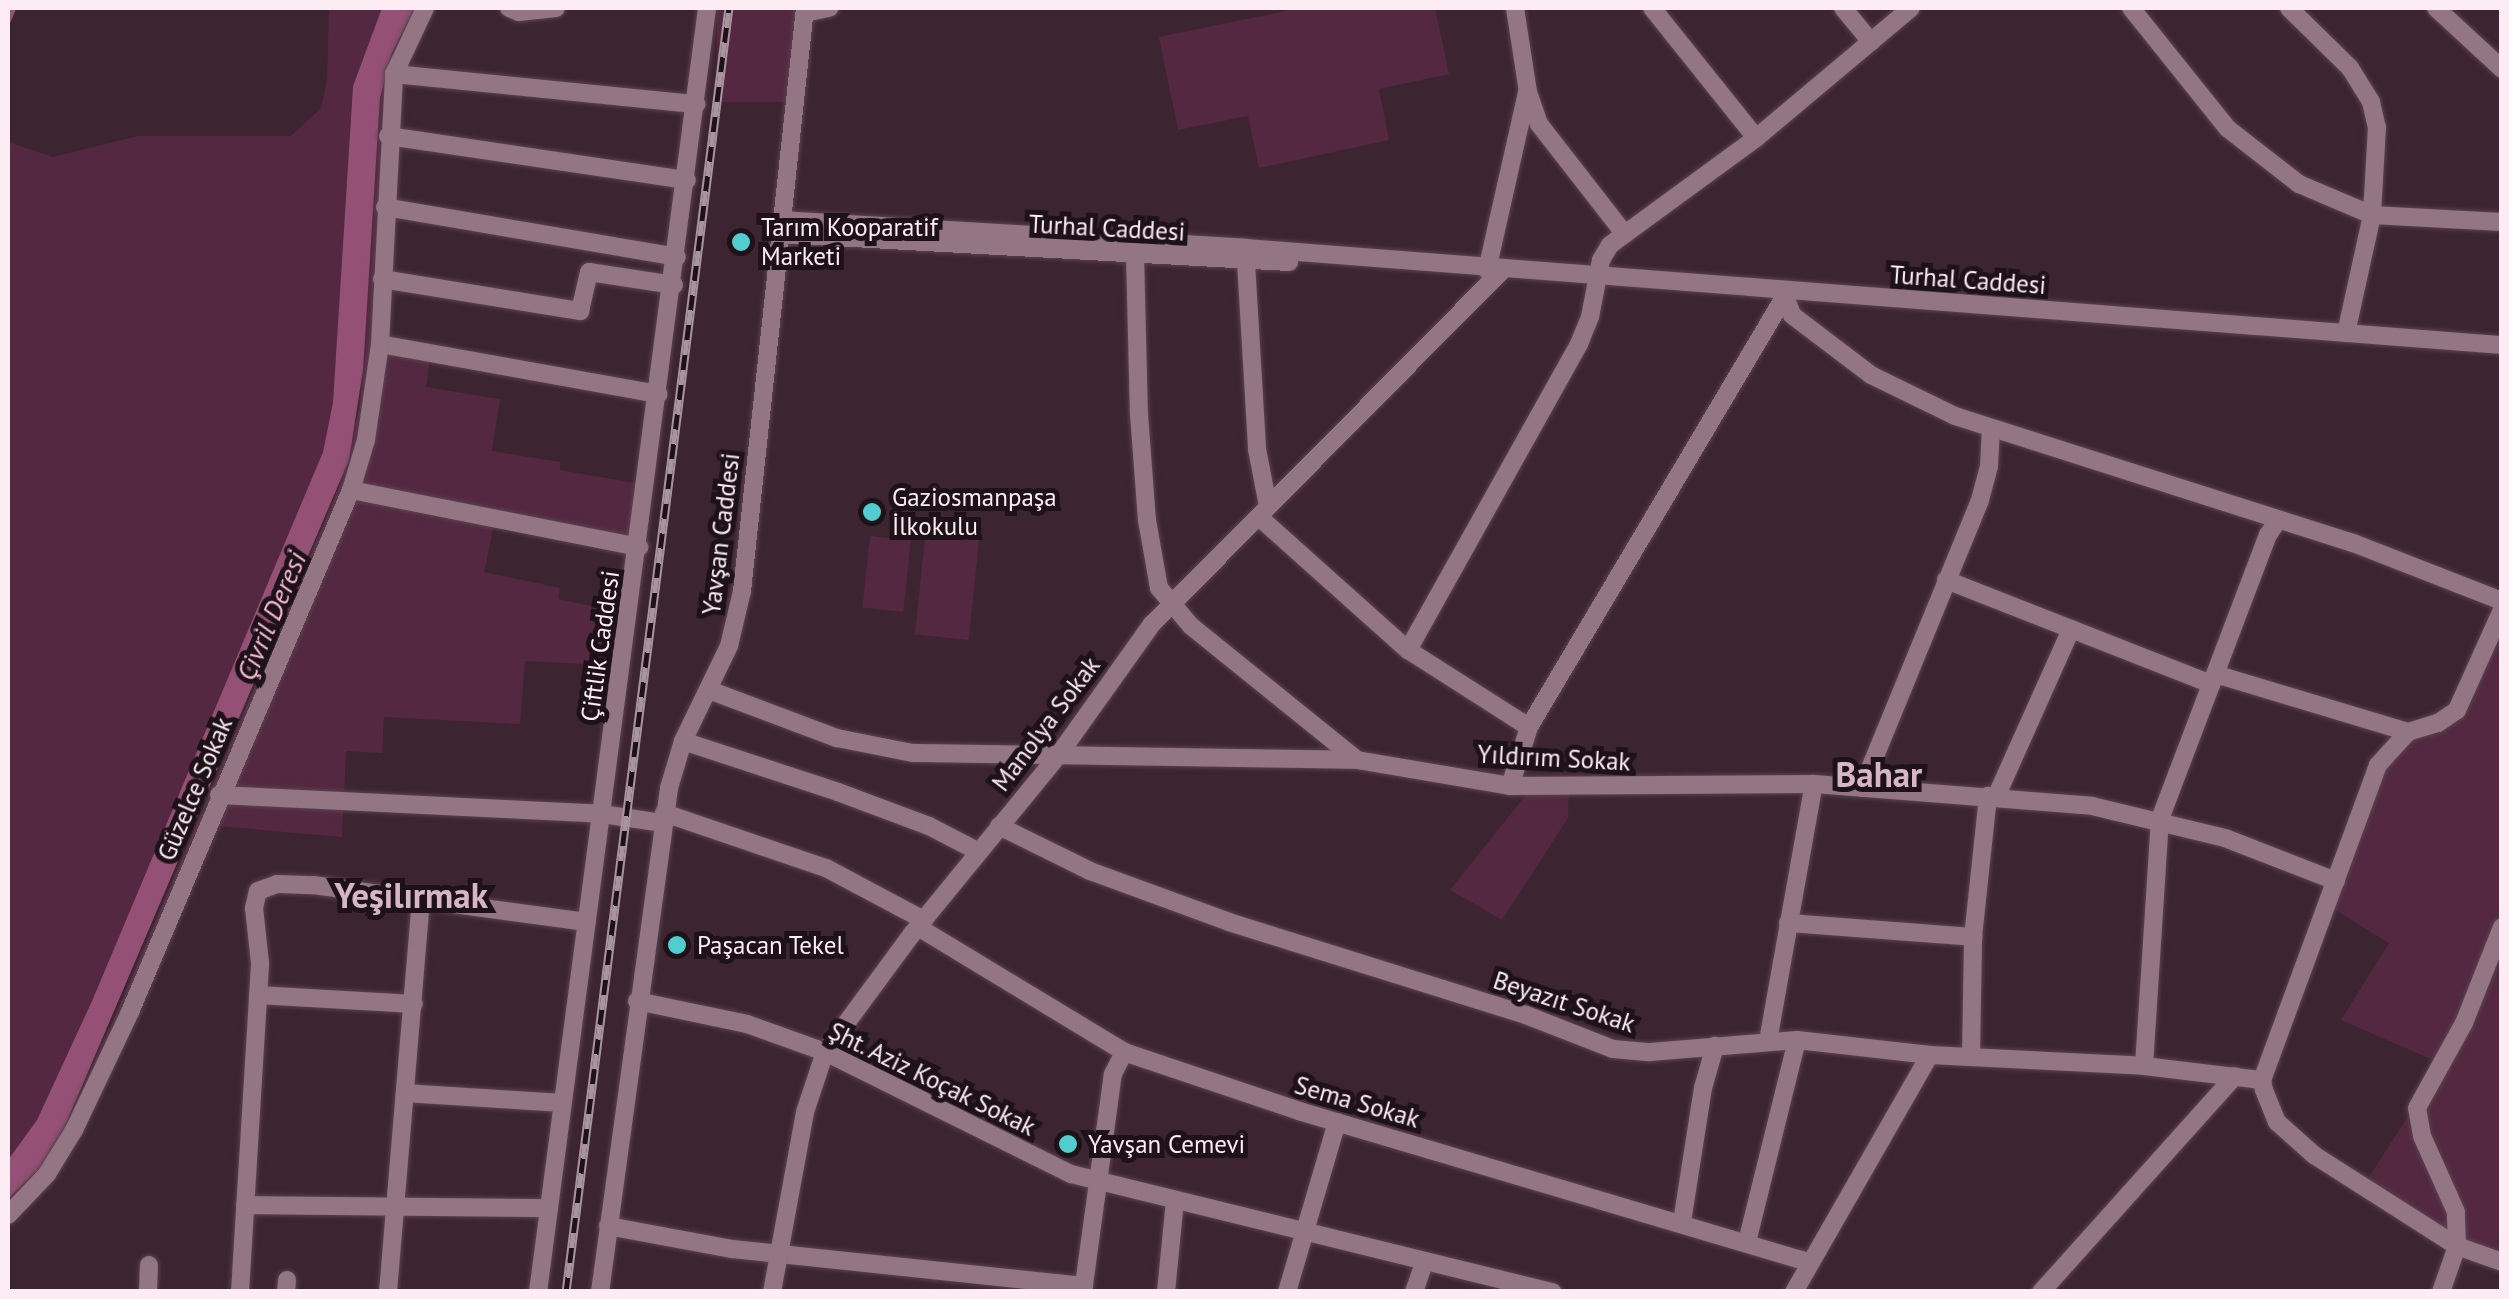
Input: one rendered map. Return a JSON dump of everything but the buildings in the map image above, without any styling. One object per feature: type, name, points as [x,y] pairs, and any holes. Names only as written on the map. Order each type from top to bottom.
[{"type":"street","points":[[422,13],[438,8]]},
{"type":"street","points":[[509,8],[519,12],[556,8]]},
{"type":"street","name":"Çiftlik Caddesi","points":[[538,1292],[674,286],[707,8]]},
{"type":"street","points":[[805,10],[829,8]]},
{"type":"street","points":[[1515,8],[1528,92],[1539,124],[1624,233]]},
{"type":"street","points":[[1652,8],[1756,138]]},
{"type":"street","points":[[1843,8],[1872,42]]},
{"type":"street","points":[[1408,650],[1579,344],[1590,318],[1605,252],[1624,233],[1756,138],[1911,8]]},
{"type":"street","points":[[2131,8],[2205,102],[2248,148],[2300,184],[2372,214],[2502,222]]},
{"type":"street","points":[[2289,8],[2342,58],[2371,102],[2378,145],[2372,214],[2346,333]]},
{"type":"street","points":[[2436,8],[2502,69]]},
{"type":"street","name":"Yavşan Caddesi","points":[[600,1292],[664,818],[683,740],[729,646],[742,591],[805,10]]},
{"type":"street","name":"Güzelce Sokak","points":[[8,1215],[47,1174],[74,1130],[130,1012],[351,490],[366,440],[380,344],[394,74],[422,13]]},
{"type":"street","points":[[394,74],[697,104]]},
{"type":"street","points":[[1494,270],[1528,92]]},
{"type":"street","points":[[388,136],[687,180]]},
{"type":"street","points":[[385,207],[677,257]]},
{"type":"street","name":"Turhal Caddesi","points":[[781,227],[1246,262],[1430,265]]},
{"type":"street","name":"Turhal Caddesi","points":[[781,227],[1190,244],[1783,295],[2502,345]]},
{"type":"street","points":[[1135,254],[1138,414],[1147,520],[1159,588],[1170,606],[1357,760]]},
{"type":"street","points":[[1246,262],[1264,512],[1408,650],[1529,727]]},
{"type":"street","name":"Manolya Sokak","points":[[772,1292],[805,1112],[825,1052],[921,923],[1060,754],[1140,639],[1494,270]]},
{"type":"street","points":[[382,279],[579,310],[589,272],[674,286]]},
{"type":"street","points":[[1783,295],[1792,315],[1871,375],[1990,429],[2422,566],[2502,600]]},
{"type":"street","points":[[1510,786],[1529,727],[1783,295]]},
{"type":"street","points":[[380,344],[659,394]]},
{"type":"street","points":[[1862,788],[1986,482],[1990,429]]},
{"type":"street","points":[[351,490],[639,548]]},
{"type":"street","points":[[2144,1066],[2160,819],[2268,534],[2278,520]]},
{"type":"street","points":[[1946,580],[2213,679],[2408,732]]},
{"type":"street","points":[[2502,610],[2457,710],[2438,723],[2408,732],[2378,765],[2262,1080],[2271,1113],[2286,1133],[2456,1246],[2502,1262]]},
{"type":"street","points":[[1971,1056],[1973,937],[1992,797],[2071,629]]},
{"type":"street","name":"Yıldırım Sokak","points":[[709,690],[865,744],[914,752],[1357,760],[1510,786],[1814,784],[2092,806],[2160,819],[2336,881]]},
{"type":"street","points":[[683,740],[856,798],[929,826],[979,852]]},
{"type":"street","points":[[1768,1041],[1814,784]]},
{"type":"street","name":"Sema Sokak","points":[[219,795],[664,818],[808,861],[921,923],[1124,1052],[1336,1122],[1808,1262]]},
{"type":"street","name":"Beyazıt Sokak","points":[[999,826],[1090,871],[1145,891],[1526,1015],[1613,1049],[1650,1052],[1797,1040],[1930,1054],[2144,1066],[2262,1080]]},
{"type":"street","points":[[240,1292],[260,946],[254,901],[264,888],[313,884],[588,922]]},
{"type":"street","points":[[388,1292],[421,898]]},
{"type":"street","points":[[1788,923],[1973,937]]},
{"type":"street","points":[[2441,1292],[2456,1246],[2456,1212],[2422,1136],[2417,1108],[2464,1022],[2502,927]]},
{"type":"street","points":[[258,995],[414,1004]]},
{"type":"street","name":"Şht. Aziz Koçak Sokak","points":[[637,1002],[747,1024],[825,1052],[1044,1163],[1096,1181],[1554,1292]]},
{"type":"street","points":[[1747,1242],[1797,1040]]},
{"type":"street","points":[[1682,1222],[1703,1088],[1715,1046]]},
{"type":"street","points":[[608,1226],[670,1240],[1083,1289],[1096,1222],[1096,1181],[1113,1074],[1124,1052]]},
{"type":"street","points":[[1794,1292],[1930,1054]]},
{"type":"street","points":[[2048,1289],[2235,1076]]},
{"type":"street","points":[[405,1093],[562,1103]]},
{"type":"street","points":[[1288,1292],[1336,1122]]},
{"type":"street","points":[[1166,1292],[1175,1201]]},
{"type":"street","points":[[245,1205],[548,1208]]},
{"type":"street","points":[[1414,1292],[1424,1263]]},
{"type":"street","points":[[148,1292],[149,1265]]},
{"type":"shaded area","points":[[329,8],[382,8],[353,86],[333,402],[323,452],[92,1001],[37,1120],[8,1160],[8,142],[53,157],[138,136],[291,136],[321,108],[327,81]]},
{"type":"shaded area","points":[[415,8],[425,8],[405,44],[380,343],[431,353],[426,387],[500,399],[492,451],[560,462],[560,470],[647,485],[639,547],[495,519],[484,572],[560,588],[558,599],[630,614],[623,666],[525,661],[520,724],[384,717],[382,753],[346,751],[342,837],[207,825],[74,1130],[8,1225],[8,1199],[40,1168],[65,1126],[117,1012],[339,487],[360,405],[380,98],[392,53]]},
{"type":"shaded area","points":[[717,8],[805,8],[805,102],[717,102]]},
{"type":"shaded area","points":[[1300,8],[1435,8],[1449,74],[1379,89],[1389,140],[1259,168],[1248,116],[1178,130],[1159,37]]},
{"type":"shaded area","points":[[926,529],[980,535],[969,640],[915,634]]},
{"type":"shaded area","points":[[870,536],[911,540],[903,612],[862,608]]},
{"type":"shaded area","points":[[2501,610],[2501,1262],[2363,1186],[2442,1064],[2341,1020],[2389,943],[2327,905],[2387,752],[2448,718]]},
{"type":"shaded area","points":[[1533,786],[1569,787],[1568,818],[1502,920],[1450,890]]},
{"type":"water","name":"Çivril Deresi","points":[[382,8],[415,8],[392,53],[380,98],[363,370],[349,460],[65,1126],[40,1168],[8,1199],[8,1160],[37,1120],[92,1001],[323,452],[333,402],[353,86]]},
{"type":"waterway","points":[[8,20],[13,8]]},
{"type":"railway","points":[[566,1292],[729,8]]},
{"type":"place","name":"Tarım Kooparatif Marketi","points":[[741,242]]},
{"type":"place","name":"Gaziosmanpaşa İlkokulu","points":[[872,512]]},
{"type":"place","name":"Paşacan Tekel","points":[[677,945]]},
{"type":"place","name":"Yavşan Cemevi","points":[[1068,1144]]},
{"type":"district","name":"Bahar","points":[[1879,774]]},
{"type":"district","name":"Yeşilırmak","points":[[411,895]]}]
